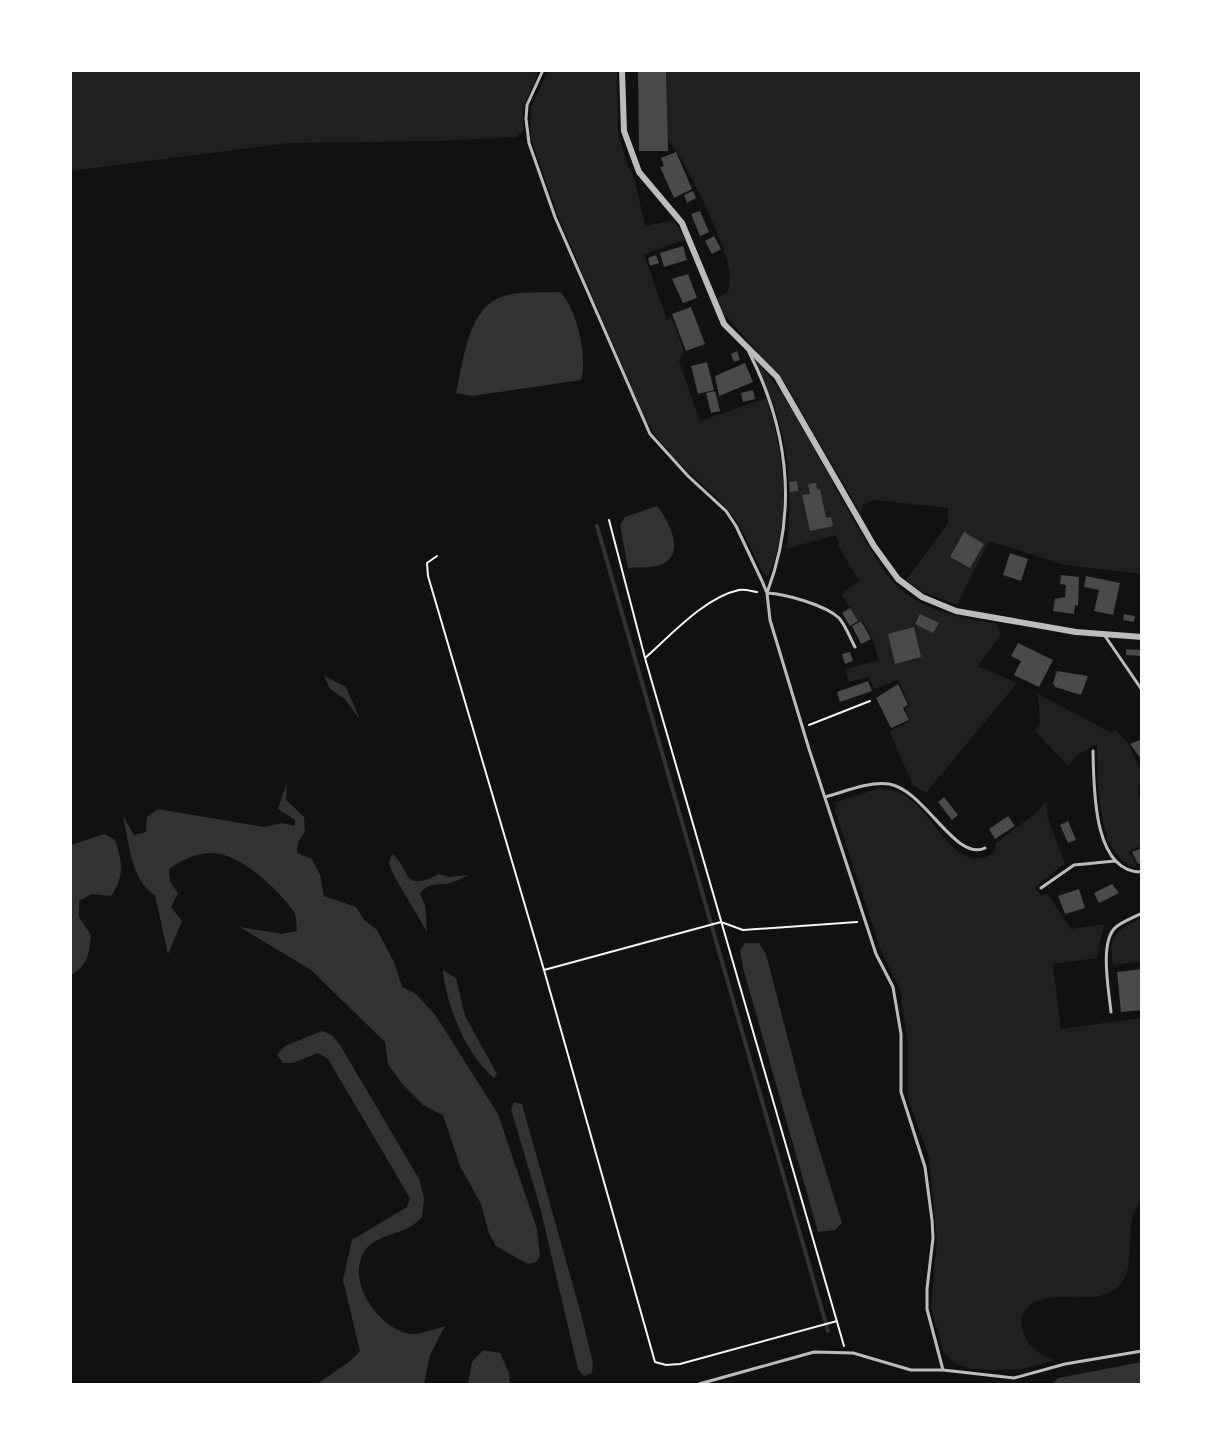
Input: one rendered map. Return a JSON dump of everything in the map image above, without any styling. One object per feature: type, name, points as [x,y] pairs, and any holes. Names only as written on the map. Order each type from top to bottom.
[{"type":"street","points":[[622,70],[624,131],[634,164],[682,224],[716,310],[724,324],[765,363],[787,393],[887,566],[909,589],[922,597],[956,610],[1104,636],[1142,637]]},
{"type":"lane","points":[[543,70],[527,105],[526,119],[530,143],[555,217],[639,414],[662,450],[726,511],[736,526],[767,593],[770,620],[802,728],[876,954],[893,987],[898,1009],[900,1092],[925,1167],[932,1220],[933,1238],[927,1309],[943,1370]]},
{"type":"lane","points":[[745,345],[776,416],[784,460],[786,516],[778,562],[767,593]]},
{"type":"lane","points":[[767,593],[793,598],[833,614],[843,625],[855,647]]},
{"type":"lane","points":[[1104,636],[1142,690]]},
{"type":"lane","points":[[1093,752],[1094,809],[1110,854],[1115,861],[1131,871],[1142,872]]},
{"type":"lane","points":[[825,797],[880,784],[900,787],[921,802],[965,849],[978,852],[985,848]]},
{"type":"lane","points":[[1041,888],[1074,865],[1115,861]]},
{"type":"lane","points":[[1111,1012],[1106,952],[1108,939],[1115,927],[1142,913]]},
{"type":"lane","points":[[699,1384],[814,1352],[845,1352],[911,1370],[943,1370],[1014,1378],[1065,1364],[1142,1351]]},
{"type":"path","points":[[609,520],[645,658],[845,1352]]},
{"type":"path","points":[[437,556],[427,562],[428,576],[544,970],[655,1362],[666,1365],[680,1364],[837,1321]]},
{"type":"path","points":[[645,658],[689,618],[717,599],[740,590],[767,593]]},
{"type":"path","points":[[802,728],[870,700]]},
{"type":"path","points":[[544,970],[721,922],[743,930],[866,921]]},
{"type":"shaded area","points":[[70,71],[539,71],[523,108],[523,131],[516,137],[439,141],[289,143],[71,171]]},
{"type":"shaded area","points":[[548,71],[617,71],[618,132],[628,167],[634,176],[645,226],[674,220],[685,240],[644,254],[667,320],[672,318],[684,351],[679,361],[700,421],[767,398],[780,456],[783,516],[776,555],[767,576],[763,573],[733,516],[661,443],[644,417],[558,216],[531,138],[531,108]]},
{"type":"shaded area","points":[[666,71],[1141,71],[1141,574],[1065,565],[989,541],[957,605],[921,591],[906,580],[948,523],[948,508],[874,500],[863,505],[861,514],[786,385],[720,309],[716,299],[728,292],[730,274],[714,225],[684,164],[667,139]]},
{"type":"shaded area","points":[[560,292],[571,309],[580,334],[583,359],[581,380],[472,396],[456,393],[469,337],[482,311],[492,302],[504,296],[518,293]]},
{"type":"shaded area","points":[[755,359],[798,420],[871,550],[897,586],[914,599],[934,609],[997,624],[1001,635],[978,666],[1017,683],[926,793],[913,785],[889,731],[910,721],[905,709],[910,706],[898,680],[874,689],[869,677],[849,682],[845,669],[879,660],[872,638],[862,620],[858,621],[841,594],[859,581],[840,549],[836,535],[786,549],[790,499],[785,447],[775,408]]},
{"type":"shaded area","points":[[657,506],[667,521],[674,539],[672,556],[657,566],[628,568],[620,525],[625,517]]},
{"type":"shaded area","points":[[324,676],[346,687],[360,720],[345,699],[330,689]]},
{"type":"shaded area","points":[[1038,694],[1110,732],[1116,730],[1128,743],[1141,771],[1138,793],[1141,800],[1141,845],[1129,852],[1137,867],[1123,860],[1113,849],[1106,833],[1099,795],[1097,744],[1077,755],[1068,766],[1035,731],[1040,723]]},
{"type":"shaded area","points":[[287,782],[286,800],[304,817],[305,832],[298,842],[297,853],[312,859],[320,875],[324,896],[356,907],[364,920],[377,930],[394,962],[402,987],[416,994],[436,1016],[498,1114],[537,1229],[540,1256],[536,1262],[528,1264],[496,1246],[489,1233],[481,1204],[460,1166],[443,1115],[423,1105],[403,1085],[388,1064],[385,1042],[311,970],[240,927],[282,934],[297,931],[294,912],[258,874],[235,859],[212,853],[189,858],[169,869],[170,882],[178,893],[171,907],[182,921],[168,954],[155,895],[147,889],[136,871],[123,816],[134,835],[146,832],[147,817],[158,809],[264,827],[282,823],[295,826],[295,820],[278,809]]},
{"type":"shaded area","points":[[880,788],[899,792],[928,817],[952,846],[965,856],[979,858],[995,852],[996,843],[1036,813],[1046,801],[1048,819],[1065,863],[1034,888],[1042,896],[1047,893],[1071,929],[1104,924],[1097,958],[1053,964],[1061,1029],[1141,1018],[1141,1202],[1132,1221],[1128,1268],[1117,1288],[1108,1293],[1085,1297],[1047,1298],[1028,1307],[1023,1314],[1022,1322],[1027,1339],[1039,1353],[1056,1360],[1023,1369],[972,1369],[955,1363],[944,1354],[931,1307],[937,1240],[929,1156],[908,1100],[908,1045],[900,989],[881,951],[835,811],[836,802]]},
{"type":"shaded area","points":[[104,834],[115,840],[121,862],[119,882],[111,896],[92,894],[79,901],[79,917],[91,935],[87,958],[71,975],[71,845]]},
{"type":"shaded area","points":[[392,854],[412,880],[427,879],[439,874],[449,877],[469,875],[449,883],[429,886],[420,894],[425,905],[427,932],[393,874],[389,863]]},
{"type":"shaded area","points":[[1141,918],[1141,961],[1113,965],[1113,940],[1125,927]]},
{"type":"shaded area","points":[[745,943],[759,943],[766,954],[803,1097],[842,1223],[835,1230],[818,1232],[743,968],[740,950]]},
{"type":"shaded area","points":[[443,970],[456,978],[465,1016],[497,1074],[494,1078],[466,1043],[448,998]]},
{"type":"shaded area","points":[[322,1031],[332,1035],[340,1045],[419,1179],[424,1198],[422,1217],[410,1227],[378,1240],[368,1247],[360,1264],[359,1277],[362,1290],[377,1314],[398,1330],[414,1334],[445,1326],[430,1355],[424,1384],[317,1384],[349,1362],[360,1351],[343,1280],[352,1240],[407,1207],[410,1198],[328,1059],[318,1053],[293,1063],[283,1063],[277,1055],[285,1046]]},
{"type":"shaded area","points":[[514,1102],[522,1104],[581,1314],[593,1363],[592,1373],[584,1376],[578,1369],[540,1207],[511,1109]]},
{"type":"shaded area","points":[[483,1350],[500,1353],[509,1373],[510,1384],[468,1384],[472,1362]]},
{"type":"shaded area","points":[[1141,1362],[1141,1384],[1052,1384],[1058,1378]]},
{"type":"building","points":[[638,70],[666,70],[668,151],[639,151]]},
{"type":"building","points":[[676,152],[692,189],[674,198],[660,167],[664,166],[661,158]]},
{"type":"building","points":[[693,191],[696,198],[687,203],[684,195]]},
{"type":"building","points":[[700,211],[709,232],[700,236],[691,214]]},
{"type":"building","points":[[714,236],[721,249],[712,254],[705,241]]},
{"type":"building","points":[[683,246],[687,260],[664,267],[660,253]]},
{"type":"building","points":[[656,255],[659,263],[650,266],[648,258]]},
{"type":"building","points":[[688,274],[697,298],[683,303],[672,279]]},
{"type":"building","points":[[691,307],[705,344],[686,351],[672,314]]},
{"type":"building","points":[[737,351],[740,360],[734,362],[731,354]]},
{"type":"building","points":[[707,362],[714,390],[698,394],[691,366]]},
{"type":"building","points":[[745,363],[753,382],[719,396],[715,376]]},
{"type":"building","points":[[753,390],[755,399],[743,402],[741,393]]},
{"type":"building","points":[[715,391],[720,411],[711,413],[706,393]]},
{"type":"building","points":[[797,481],[798,491],[790,492],[789,482]]},
{"type":"building","points":[[816,483],[817,490],[820,489],[826,518],[831,517],[833,526],[810,531],[802,495],[810,494],[808,484]]},
{"type":"building","points":[[964,532],[984,544],[970,568],[950,557]]},
{"type":"building","points":[[1010,553],[1028,559],[1021,581],[1003,575]]},
{"type":"building","points":[[1061,575],[1079,577],[1078,606],[1075,605],[1074,614],[1053,611],[1055,599],[1065,597],[1066,585],[1060,584]]},
{"type":"building","points":[[1086,576],[1120,583],[1113,615],[1094,611],[1099,590],[1084,587]]},
{"type":"building","points":[[850,608],[858,621],[850,626],[842,613]]},
{"type":"building","points":[[920,614],[939,623],[933,633],[915,624]]},
{"type":"building","points":[[1124,614],[1135,616],[1134,622],[1123,620]]},
{"type":"building","points":[[861,621],[871,639],[861,644],[852,626]]},
{"type":"building","points":[[914,627],[921,657],[895,664],[888,634]]},
{"type":"building","points":[[1018,643],[1053,660],[1039,687],[1014,675],[1021,661],[1011,656]]},
{"type":"building","points":[[1126,649],[1142,650],[1142,656],[1126,655]]},
{"type":"building","points":[[850,652],[853,661],[845,664],[842,654]]},
{"type":"building","points":[[1057,671],[1088,676],[1081,695],[1055,687],[1053,683]]},
{"type":"building","points":[[868,681],[872,691],[840,702],[837,692]]},
{"type":"building","points":[[898,684],[908,705],[903,708],[909,720],[891,728],[876,698]]},
{"type":"building","points":[[1142,739],[1142,760],[1130,744]]},
{"type":"building","points":[[944,797],[958,815],[952,820],[938,802]]},
{"type":"building","points":[[1008,816],[1015,826],[995,839],[989,829]]},
{"type":"building","points":[[1068,821],[1076,840],[1068,843],[1060,825]]},
{"type":"building","points":[[1142,848],[1142,862],[1138,864],[1132,852]]},
{"type":"building","points":[[1112,884],[1119,893],[1099,903],[1094,893]]},
{"type":"building","points":[[1079,889],[1085,908],[1065,914],[1058,896]]},
{"type":"building","points":[[1142,969],[1142,1010],[1121,1012],[1117,972]]},
{"type":"waterway","points":[[597,526],[828,1331]]}]
